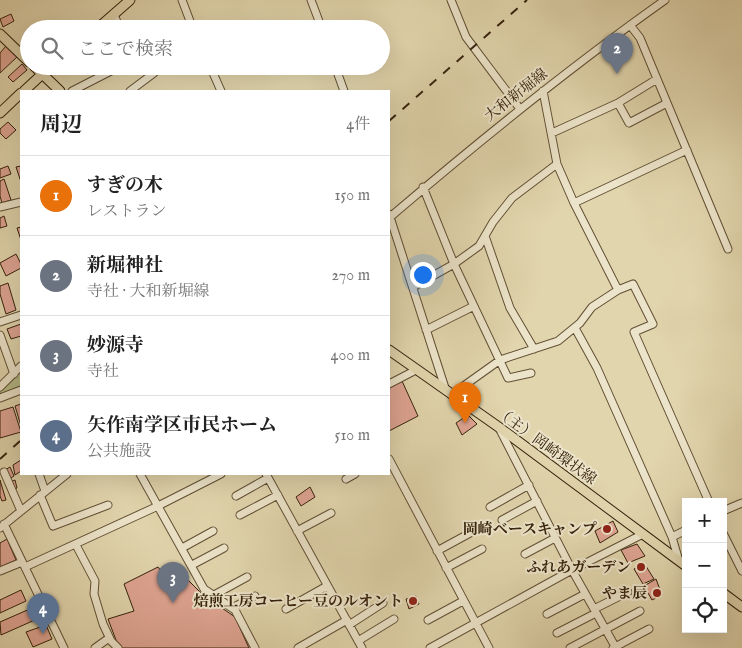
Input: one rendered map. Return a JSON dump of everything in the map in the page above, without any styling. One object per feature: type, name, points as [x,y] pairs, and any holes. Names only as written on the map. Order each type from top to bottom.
[{"type":"main road","points":[[108,20],[130,0]]},
{"type":"main road","points":[[0,34],[20,53]]},
{"type":"main road","points":[[24,90],[41,75]]},
{"type":"main road","points":[[43,75],[59,90]]},
{"type":"main road","points":[[0,113],[20,94]]},
{"type":"main road","name":"（主）岡崎環状線","points":[[390,351],[500,428],[682,564]]},
{"type":"main road","points":[[727,595],[741,604]]},
{"type":"street","points":[[182,0],[189,20]]},
{"type":"street","points":[[311,0],[319,20]]},
{"type":"street","points":[[451,0],[466,37],[520,109]]},
{"type":"street","name":"大和新堀線","points":[[390,215],[543,91],[665,0]]},
{"type":"street","points":[[114,15],[116,20]]},
{"type":"street","points":[[630,25],[640,38],[728,249]]},
{"type":"street","points":[[74,90],[106,75]]},
{"type":"street","points":[[131,90],[151,75]]},
{"type":"street","points":[[214,75],[221,90]]},
{"type":"street","points":[[338,75],[344,90]]},
{"type":"street","points":[[552,133],[618,104],[657,79]]},
{"type":"street","points":[[543,91],[557,164],[574,203],[618,290]]},
{"type":"street","points":[[618,104],[629,123],[667,103]]},
{"type":"street","points":[[574,203],[687,150]]},
{"type":"street","points":[[413,287],[454,264],[479,246],[484,236],[512,198],[557,164]]},
{"type":"street","points":[[423,188],[454,264],[508,378],[531,373]]},
{"type":"street","points":[[0,207],[20,202]]},
{"type":"street","points":[[390,219],[426,330],[449,393],[500,360],[558,341],[580,324],[592,306],[618,290],[634,284],[653,324],[634,332],[707,498]]},
{"type":"street","points":[[484,236],[510,308],[534,349]]},
{"type":"street","points":[[426,330],[474,306]]},
{"type":"street","points":[[0,322],[20,315]]},
{"type":"street","points":[[574,328],[597,368],[672,537],[682,564]]},
{"type":"street","points":[[0,335],[14,374]]},
{"type":"street","points":[[0,387],[20,367]]},
{"type":"street","points":[[390,383],[416,370]]},
{"type":"street","points":[[0,398],[20,390]]},
{"type":"street","points":[[500,428],[555,538],[615,648],[649,629]]},
{"type":"street","points":[[390,461],[489,648]]},
{"type":"street","points":[[4,472],[21,511]]},
{"type":"street","points":[[39,475],[42,493],[53,526],[108,505]]},
{"type":"street","points":[[64,648],[24,565],[2,526],[65,475]]},
{"type":"street","points":[[141,475],[204,589],[235,610],[255,648]]},
{"type":"street","points":[[0,571],[24,565],[76,545],[218,475]]},
{"type":"street","points":[[346,479],[353,475]]},
{"type":"street","points":[[236,496],[267,476],[360,645],[394,619]]},
{"type":"street","points":[[490,507],[529,485]]},
{"type":"street","points":[[240,516],[278,495]]},
{"type":"street","points":[[502,520],[537,501]]},
{"type":"street","points":[[727,509],[742,503]]},
{"type":"street","points":[[297,531],[332,513]]},
{"type":"street","points":[[437,551],[483,526]]},
{"type":"street","points":[[182,548],[213,531]]},
{"type":"street","points":[[672,537],[682,532]]},
{"type":"street","points":[[430,648],[572,570],[643,534]]},
{"type":"street","points":[[525,554],[555,538]]},
{"type":"street","points":[[727,541],[742,571]]},
{"type":"street","points":[[76,545],[95,581],[94,594],[103,624],[109,638],[118,648]]},
{"type":"street","points":[[192,566],[224,548]]},
{"type":"street","points":[[446,568],[482,549]]},
{"type":"street","points":[[214,596],[247,577]]},
{"type":"street","points":[[286,609],[327,586]]},
{"type":"street","points":[[557,633],[628,592]]},
{"type":"street","points":[[547,614],[585,594]]},
{"type":"street","points":[[232,608],[255,596]]},
{"type":"street","points":[[428,620],[463,601]]},
{"type":"street","points":[[298,648],[383,603]]},
{"type":"street","points":[[570,648],[640,611]]},
{"type":"street","points":[[94,648],[109,638]]},
{"type":"green space","points":[[20,371],[20,386],[0,394],[0,390],[13,380]]},
{"type":"building","points":[[11,14],[14,21],[3,27],[0,19]]},
{"type":"building","points":[[6,46],[17,57],[0,73],[0,53]]},
{"type":"building","points":[[20,66],[21,75],[13,82],[8,77]]},
{"type":"building","points":[[8,122],[16,130],[6,139],[0,133],[0,129]]},
{"type":"building","points":[[8,166],[11,174],[0,178],[0,169]]},
{"type":"building","points":[[20,166],[20,179],[16,167]]},
{"type":"building","points":[[4,179],[11,200],[2,203],[0,181]]},
{"type":"building","points":[[4,216],[7,226],[0,228],[0,218]]},
{"type":"building","points":[[16,254],[20,262],[20,269],[6,276],[0,263]]},
{"type":"building","points":[[8,283],[16,310],[6,314],[0,294],[0,286]]},
{"type":"building","points":[[20,324],[20,336],[11,339],[7,329]]},
{"type":"building","points":[[402,381],[418,416],[390,430],[390,387]]},
{"type":"building","points":[[20,404],[20,423],[15,406]]},
{"type":"building","points":[[13,407],[20,432],[0,438],[0,411]]},
{"type":"building","points":[[468,415],[477,424],[462,435],[456,423]]},
{"type":"building","points":[[20,461],[20,472],[15,475],[13,465]]},
{"type":"building","points":[[10,467],[14,476],[9,479],[5,470]]},
{"type":"building","points":[[0,480],[6,500],[2,501],[0,496]]},
{"type":"building","points":[[15,480],[17,488],[13,490],[10,482]]},
{"type":"building","points":[[310,487],[315,497],[301,506],[296,497]]},
{"type":"building","points":[[613,521],[618,532],[600,543],[595,531]]},
{"type":"building","points":[[7,539],[16,560],[0,567],[0,543]]},
{"type":"building","points":[[637,544],[645,556],[628,563],[621,550]]},
{"type":"building","points":[[644,563],[654,579],[643,584],[634,569]]},
{"type":"building","points":[[158,567],[173,587],[188,580],[203,595],[235,617],[249,648],[119,648],[108,619],[134,611],[124,584]]},
{"type":"building","points":[[656,579],[662,595],[652,600],[644,586]]},
{"type":"building","points":[[21,590],[26,601],[0,613],[0,600]]},
{"type":"building","points":[[416,596],[419,604],[409,609],[406,599]]},
{"type":"building","points":[[32,608],[37,619],[1,635],[0,622]]},
{"type":"building","points":[[46,625],[52,639],[33,647],[26,632]]},
{"type":"railway","points":[[390,120],[527,0]]},
{"type":"railway","points":[[0,459],[20,441]]},
{"type":"place","name":"新堀神社","points":[[617,74]]},
{"type":"place","name":"すぎの木","points":[[465,423]]},
{"type":"place","name":"岡崎ベースキャンプ","points":[[607,529]]},
{"type":"place","name":"ふれあガーデン","points":[[641,567]]},
{"type":"place","name":"やま辰","points":[[657,593]]},
{"type":"place","name":"焙煎工房コーヒー豆のルオント","points":[[413,601]]},
{"type":"place","name":"妙源寺","points":[[173,603]]},
{"type":"place","name":"矢作南学区市民ホーム","points":[[43,634]]}]
